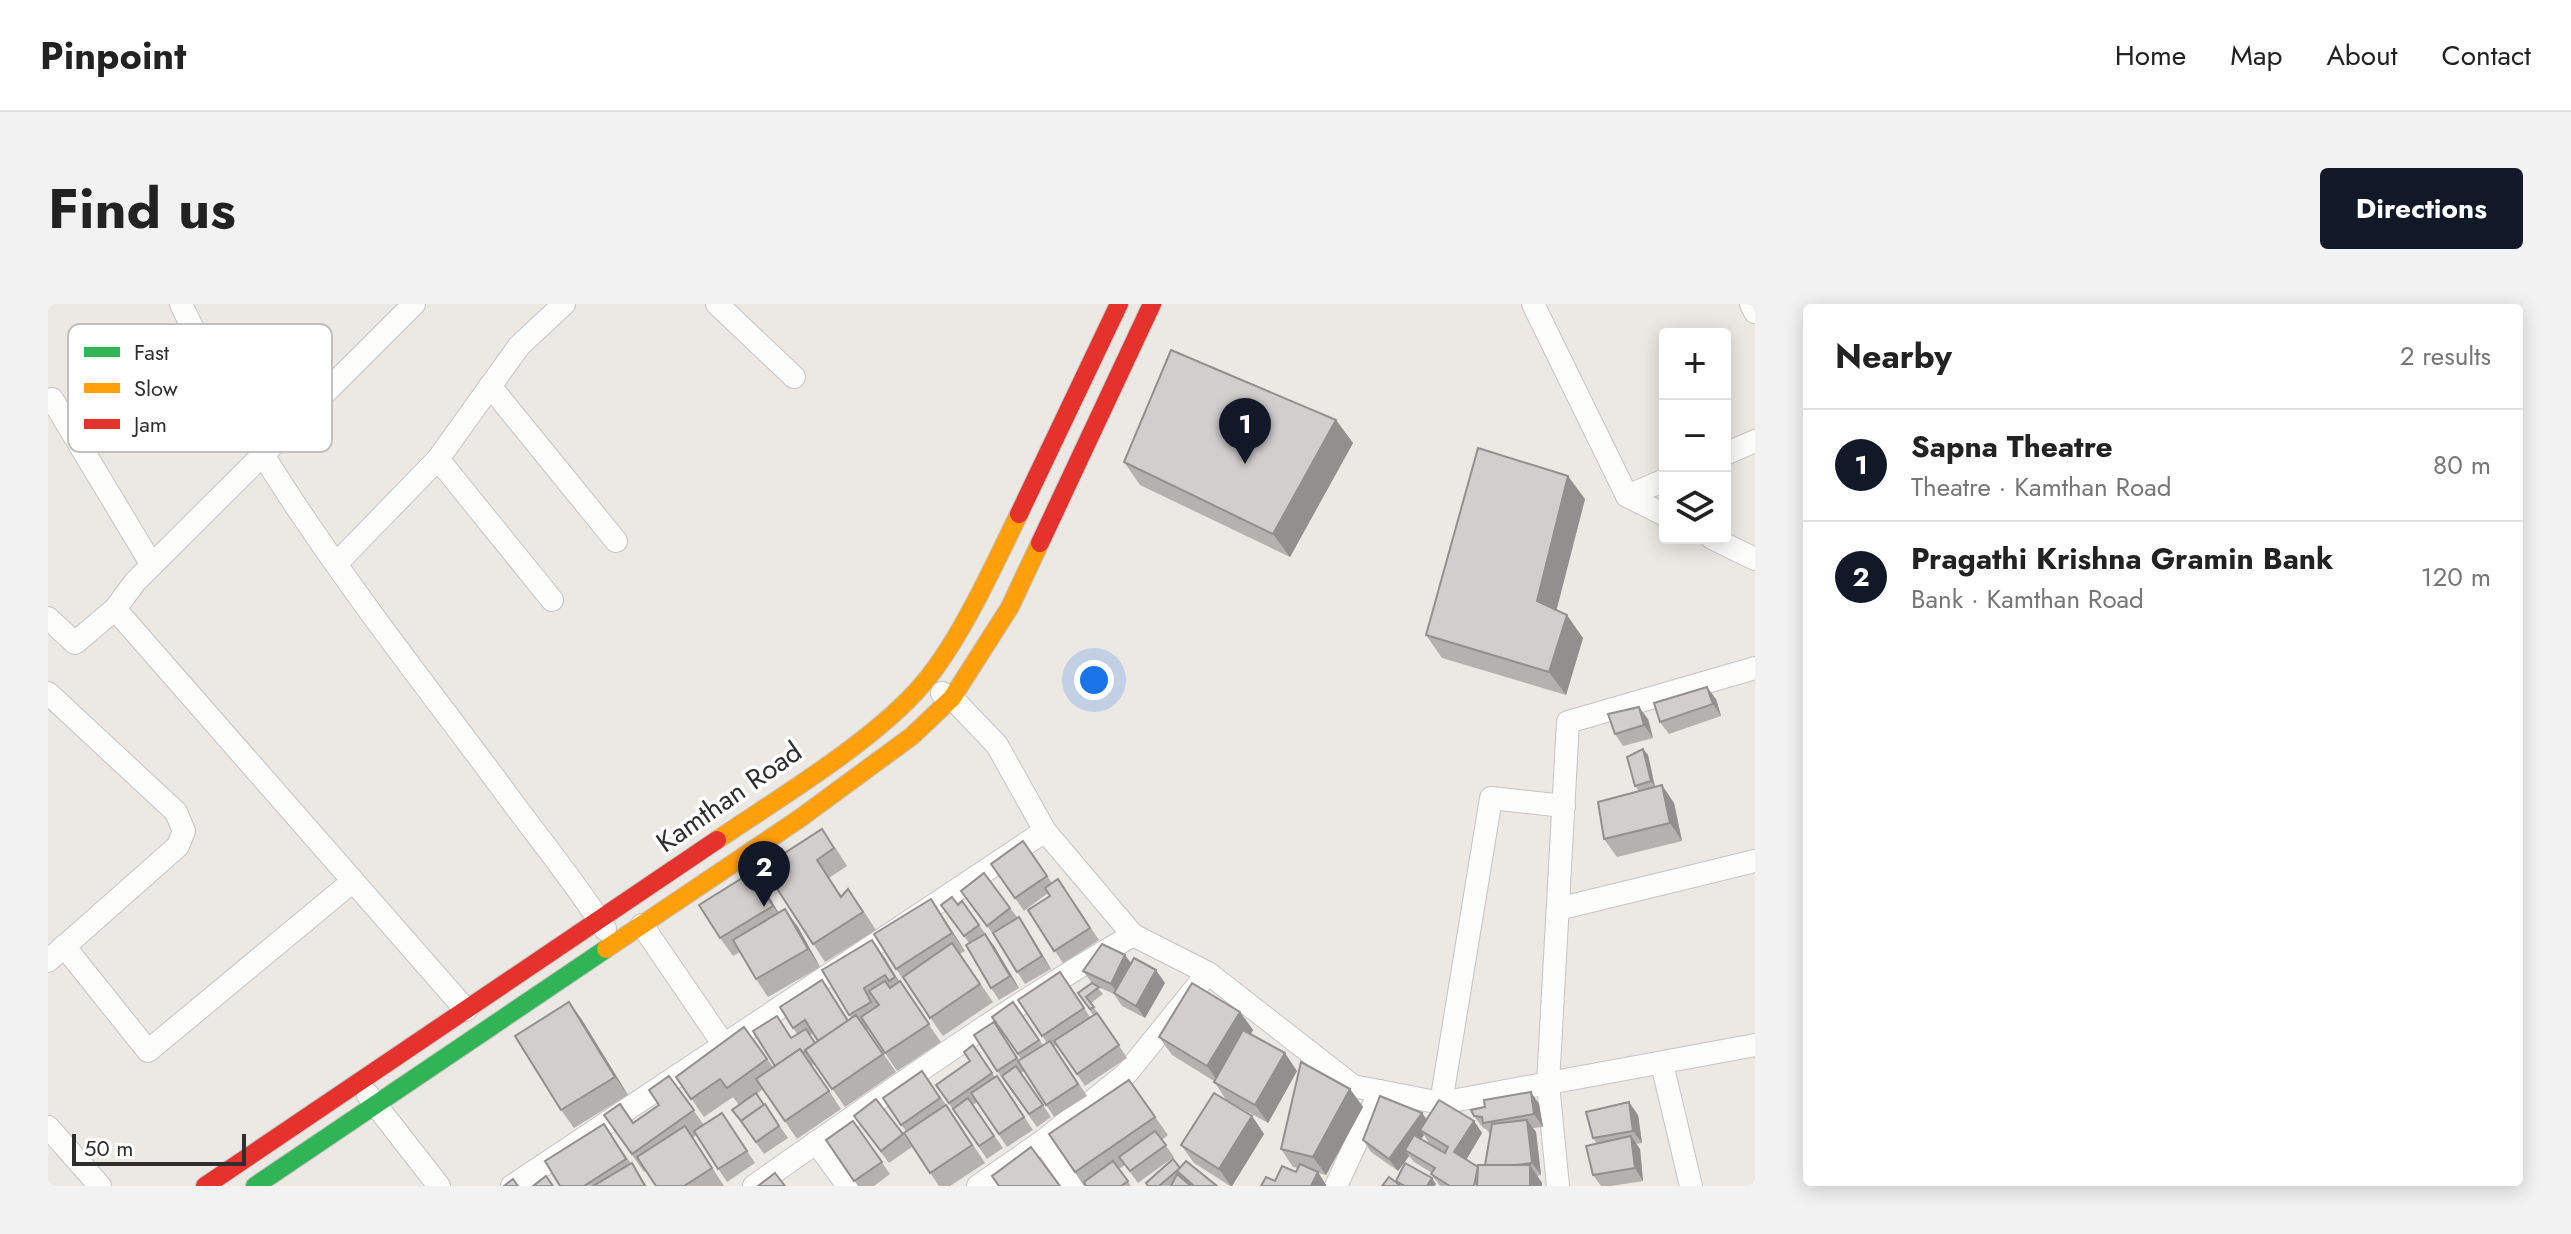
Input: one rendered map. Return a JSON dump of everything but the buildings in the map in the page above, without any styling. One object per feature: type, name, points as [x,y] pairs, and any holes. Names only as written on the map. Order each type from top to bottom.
[{"type":"main road","name":"Kamthan Road","points":[[205,1186],[600,921],[858,740],[923,684],[981,593],[1119,304]]},
{"type":"main road","name":"Kamthan Road","points":[[255,1186],[799,819],[912,736],[952,698],[1010,607],[1152,304]]},
{"type":"main road","points":[[1072,403],[1100,415]]},
{"type":"street","points":[[181,304],[190,324]]},
{"type":"street","points":[[332,385],[414,304]]},
{"type":"street","points":[[337,563],[438,459],[519,346],[564,304]]},
{"type":"street","points":[[717,304],[794,377]]},
{"type":"street","points":[[1533,304],[1627,496],[1659,512]]},
{"type":"street","points":[[1751,304],[1755,312]]},
{"type":"street","points":[[490,386],[616,541]]},
{"type":"street","points":[[52,399],[68,426]]},
{"type":"street","points":[[1731,451],[1755,441]]},
{"type":"street","points":[[84,452],[152,565]]},
{"type":"street","points":[[260,452],[337,563],[615,944]]},
{"type":"street","points":[[48,618],[75,643],[115,609],[152,565],[265,452]]},
{"type":"street","points":[[438,459],[552,600]]},
{"type":"street","points":[[1627,496],[1659,483]]},
{"type":"street","points":[[1724,544],[1755,559]]},
{"type":"street","points":[[115,609],[466,1010]]},
{"type":"street","points":[[1558,1186],[1548,1084],[1568,722],[1755,668]]},
{"type":"street","points":[[923,684],[952,698],[997,745],[1045,831],[1133,935],[1208,973],[1353,1086],[1441,1103],[1755,1045]]},
{"type":"street","points":[[48,693],[176,812],[184,831],[178,846],[56,954],[148,1051],[353,881]]},
{"type":"street","points":[[1441,1103],[1491,798],[1564,806]]},
{"type":"street","points":[[512,1186],[1045,831]]},
{"type":"street","points":[[1558,909],[1755,861]]},
{"type":"street","points":[[642,925],[724,1045]]},
{"type":"street","points":[[754,1186],[1051,982],[1133,935]]},
{"type":"street","points":[[978,1186],[1043,1141],[1127,1073],[1177,1006],[1208,973]]},
{"type":"street","points":[[1662,1064],[1691,1186]]},
{"type":"street","points":[[359,1083],[439,1186]]},
{"type":"street","points":[[1336,1186],[1380,1091]]},
{"type":"street","points":[[48,1127],[100,1186]]},
{"type":"street","points":[[1043,1141],[1074,1186]]},
{"type":"street","points":[[816,1142],[848,1186]]},
{"type":"traffic: fast","points":[[255,1186],[606,949]]},
{"type":"traffic: slow","points":[[717,840],[852,748],[922,685],[963,626],[1019,514]]},
{"type":"traffic: slow","points":[[606,949],[799,819],[912,736],[952,698],[1010,607],[1040,543]]},
{"type":"traffic: jam","points":[[1019,514],[1119,304]]},
{"type":"traffic: jam","points":[[1040,543],[1152,304]]},
{"type":"traffic: jam","points":[[205,1186],[717,840]]},
{"type":"place","name":"Sapna Theatre","points":[[1245,464]]},
{"type":"place","name":"Pragathi Krishna Gramin Bank","points":[[764,907]]}]
